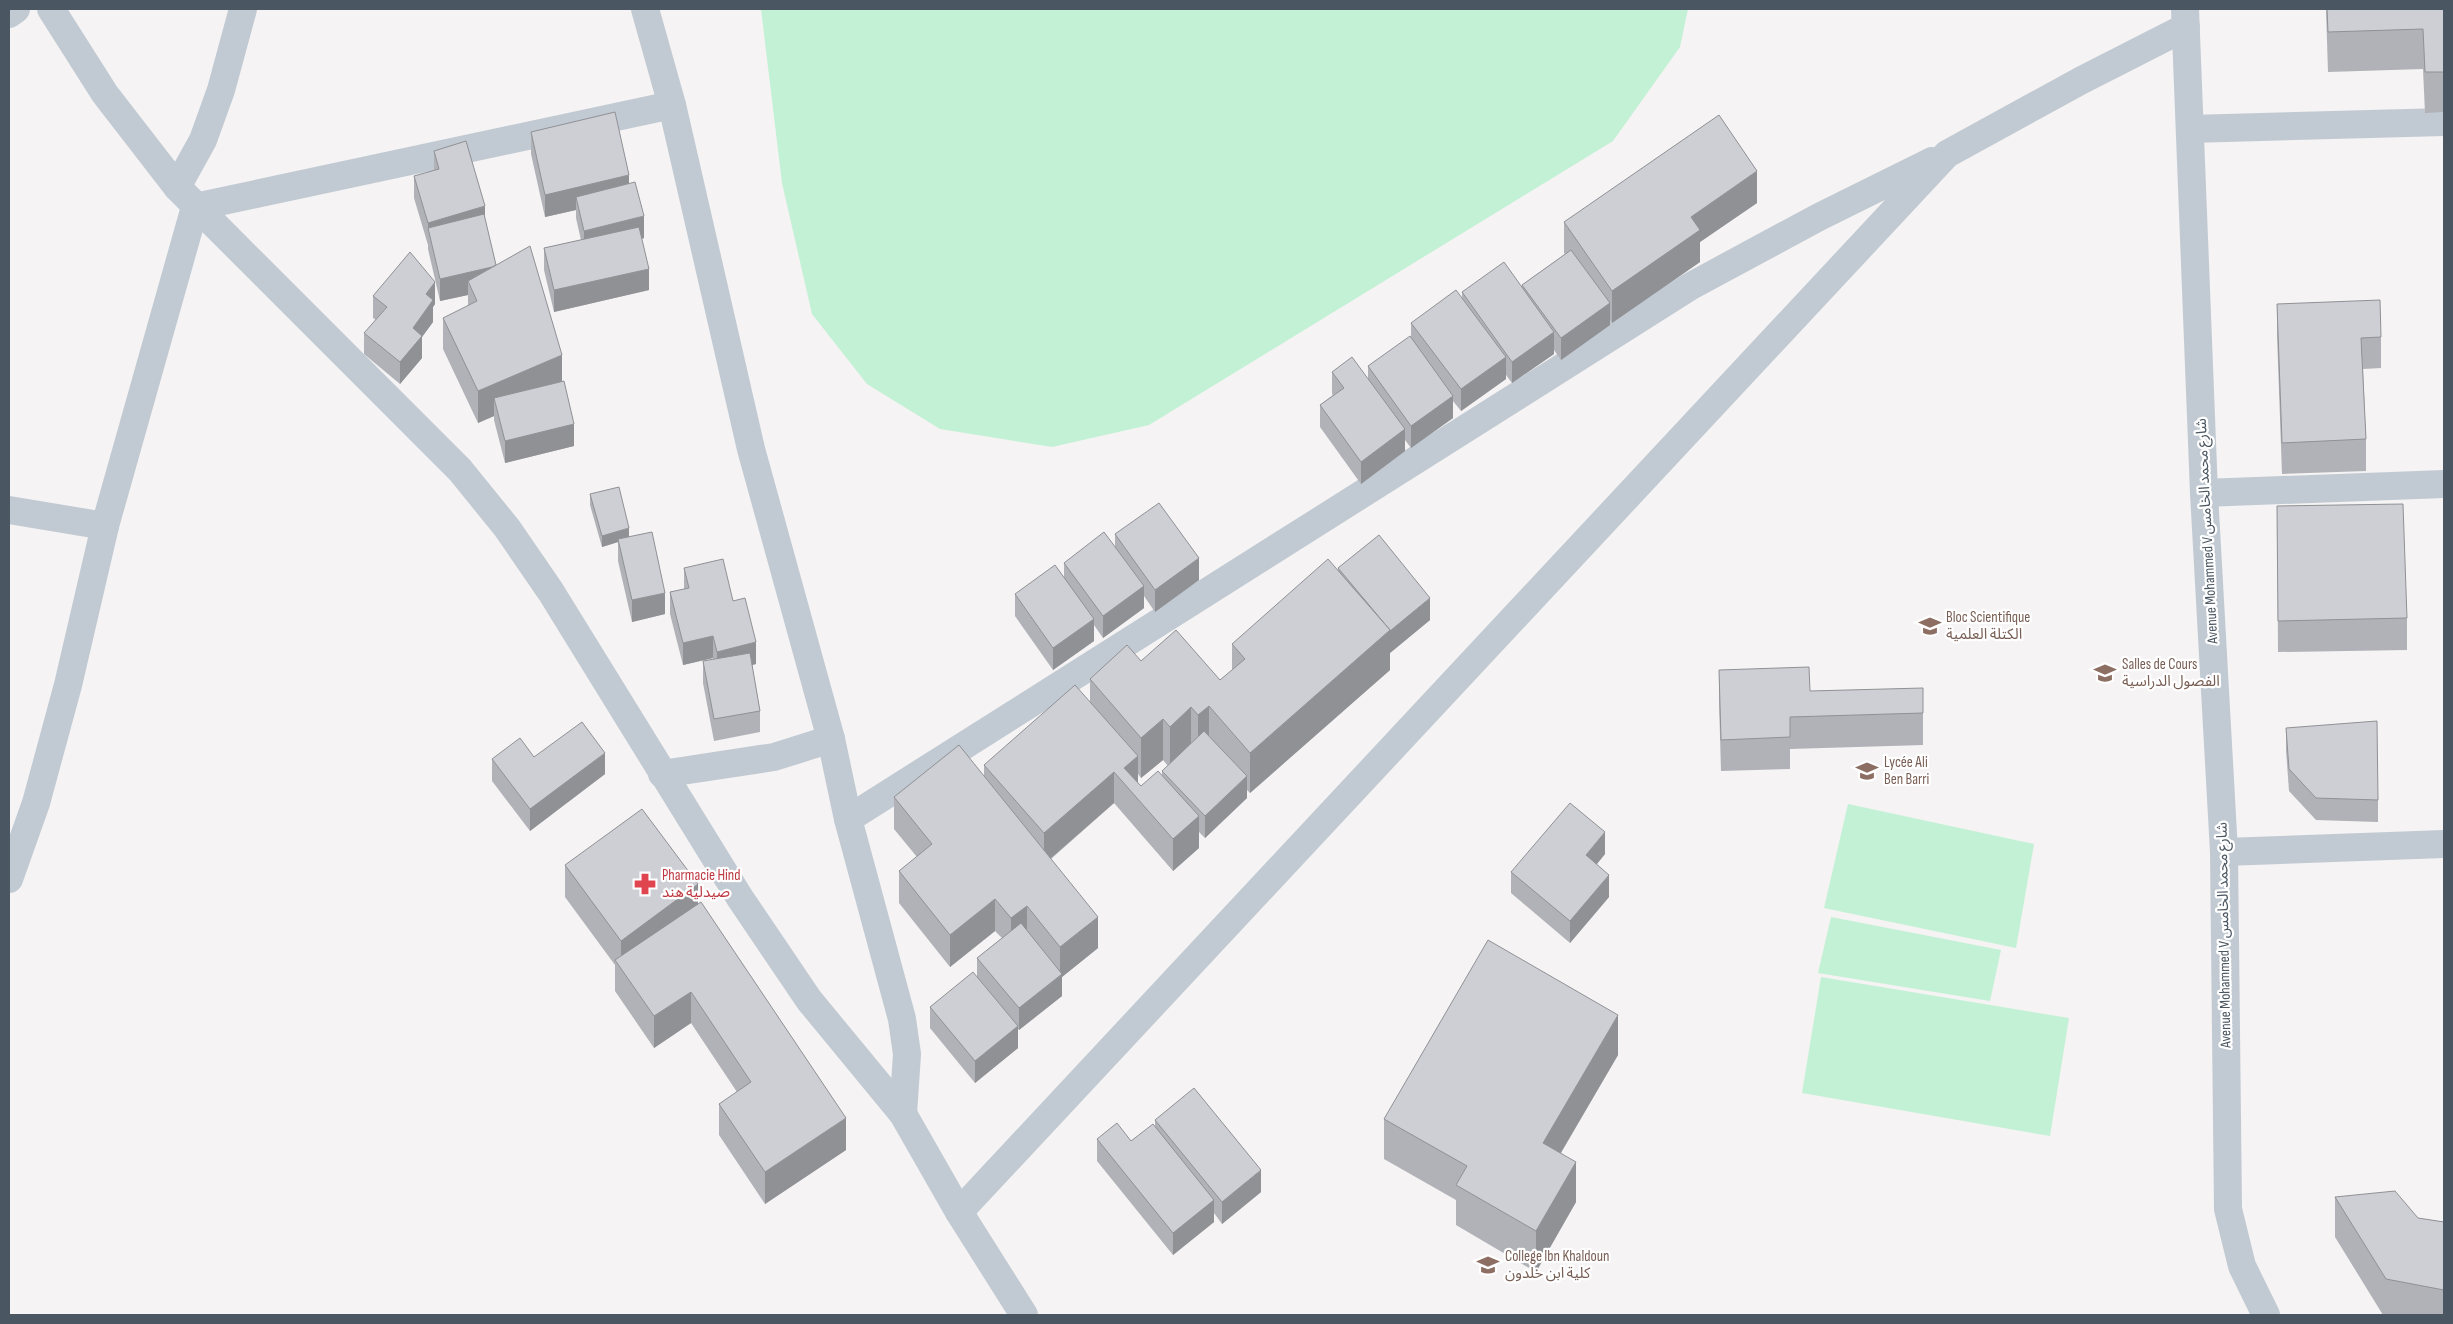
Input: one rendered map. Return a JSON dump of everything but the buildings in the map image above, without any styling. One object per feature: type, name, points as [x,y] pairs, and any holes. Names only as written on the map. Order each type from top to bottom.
[{"type":"street","points":[[9,14],[16,9]]},
{"type":"street","points":[[51,9],[105,94],[177,187],[466,477],[507,528],[552,592],[662,774],[740,898],[809,1000],[903,1114],[959,1212],[1024,1315]]},
{"type":"street","points":[[177,187],[202,140],[218,98],[243,9]]},
{"type":"street","points":[[645,9],[672,105],[751,449],[831,740],[848,819],[902,1018],[907,1054],[903,1114]]},
{"type":"street","points":[[848,819],[1691,286],[1819,217],[1947,154],[2082,80],[2186,18]]},
{"type":"street","name":"Avenue Mohammed V شارع محمد الخامس","points":[[2186,18],[2204,493],[2224,852],[2228,1209],[2242,1266],[2266,1315]]},
{"type":"street","points":[[195,207],[672,105]]},
{"type":"street","points":[[2190,129],[2444,122]]},
{"type":"street","points":[[959,1212],[1947,154]]},
{"type":"street","points":[[9,879],[38,794],[68,685],[105,526],[195,207]]},
{"type":"street","points":[[2204,493],[2444,484]]},
{"type":"street","points":[[9,510],[105,526]]},
{"type":"street","points":[[662,774],[774,757],[831,740]]},
{"type":"street","points":[[2224,852],[2444,844]]},
{"type":"green space","points":[[761,9],[1688,9],[1680,47],[1613,141],[1149,425],[1052,447],[940,429],[867,384],[812,314],[782,183]]},
{"type":"green space","points":[[1848,804],[2034,844],[2016,948],[1824,908]]},
{"type":"green space","points":[[1831,917],[2001,950],[1990,1001],[1818,973]]},
{"type":"green space","points":[[1821,977],[2069,1018],[2050,1136],[1802,1093]]},
{"type":"place","name":"Bloc Scientifique الكتلة العلمية","points":[[1930,626]]},
{"type":"place","name":"Salles de Cours الفصول الدراسية","points":[[2105,673]]},
{"type":"place","name":"Lycée Ali Ben Barri","points":[[1867,771]]},
{"type":"place","name":"Pharmacie Hind صيدلية هند","points":[[645,884]]},
{"type":"place","name":"College Ibn Khaldoun كلية ابن خلدون","points":[[1488,1265]]}]
